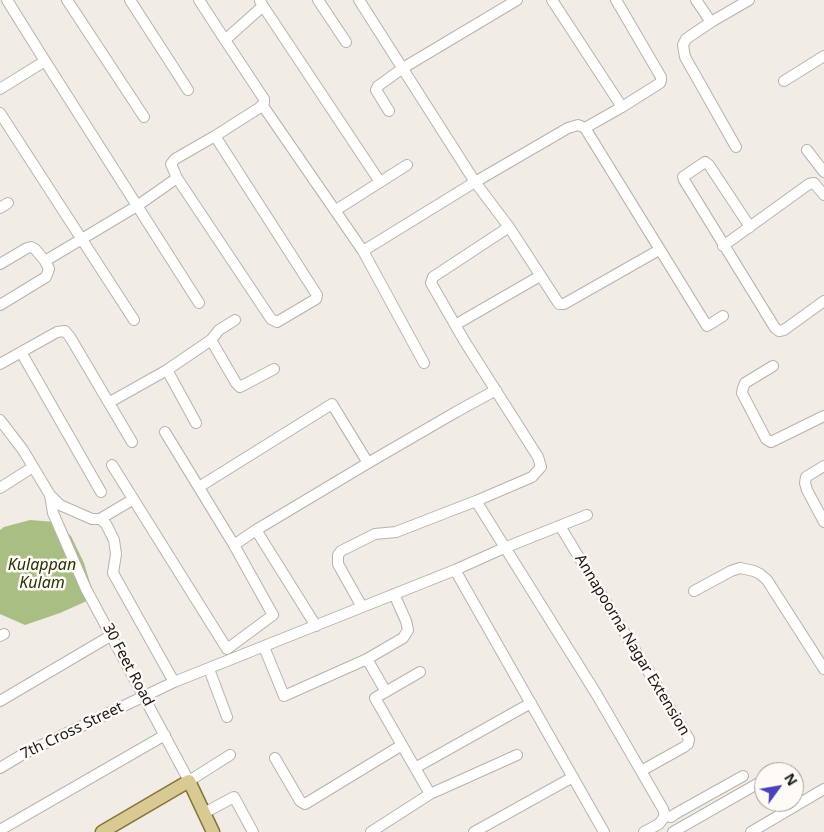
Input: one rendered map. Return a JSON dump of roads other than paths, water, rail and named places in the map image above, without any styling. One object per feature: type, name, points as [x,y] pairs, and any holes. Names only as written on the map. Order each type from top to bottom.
[{"type":"main road","name":"30 Feet Road","points":[[189,781],[213,832]]},
{"type":"main road","points":[[102,832],[189,781]]},
{"type":"street","points":[[6,0],[199,304]]},
{"type":"street","points":[[66,0],[144,117]]},
{"type":"street","points":[[130,0],[188,90]]},
{"type":"street","points":[[199,0],[264,99],[263,106],[363,251],[424,363]]},
{"type":"street","points":[[318,0],[346,42]]},
{"type":"street","points":[[360,0],[475,182],[509,227],[559,304],[564,304],[660,250]]},
{"type":"street","points":[[389,111],[376,90],[378,86],[403,68],[516,0]]},
{"type":"street","points":[[552,0],[622,107]]},
{"type":"street","points":[[585,128],[660,83],[661,77],[616,0]]},
{"type":"street","points":[[696,0],[710,22]]},
{"type":"street","points":[[736,146],[685,57],[683,45],[686,38],[749,0]]},
{"type":"street","points":[[225,40],[261,3],[380,182]]},
{"type":"street","points":[[784,81],[824,56]]},
{"type":"street","points":[[0,89],[44,61]]},
{"type":"street","points":[[215,136],[318,295],[316,299],[277,322],[271,319],[177,178],[172,162],[263,106]]},
{"type":"street","points":[[0,113],[134,320]]},
{"type":"street","points":[[363,251],[475,182],[568,128],[578,125],[585,128],[707,326],[723,316]]},
{"type":"street","points":[[808,150],[824,172]]},
{"type":"street","points":[[750,227],[709,165],[705,162],[701,163],[684,175],[684,180],[723,246],[775,328],[780,331],[784,330],[824,301]]},
{"type":"street","points":[[336,210],[407,165]]},
{"type":"street","points":[[45,261],[83,240],[177,178]]},
{"type":"street","points":[[723,246],[809,184],[814,183],[824,195]]},
{"type":"street","points":[[362,607],[338,564],[338,555],[341,551],[375,534],[396,532],[476,501],[532,477],[541,467],[538,457],[430,282],[433,277],[509,227]]},
{"type":"street","points":[[0,264],[31,247],[45,261],[49,269],[46,276],[0,305]]},
{"type":"street","points":[[455,325],[540,276]]},
{"type":"street","points":[[110,402],[167,370],[211,340],[219,330],[235,320]]},
{"type":"street","points":[[0,364],[56,332],[64,331],[70,336],[132,442]]},
{"type":"street","points":[[211,340],[240,387],[274,369]]},
{"type":"street","points":[[21,352],[101,492]]},
{"type":"street","points":[[774,366],[745,383],[742,393],[766,439],[771,442],[824,416]]},
{"type":"street","points":[[167,370],[196,423]]},
{"type":"street","points":[[234,545],[368,463],[496,390]]},
{"type":"street","points":[[199,487],[332,404],[368,463]]},
{"type":"street","points":[[2,426],[23,450],[50,495],[60,504],[92,519],[100,519],[132,500]]},
{"type":"street","points":[[112,465],[226,649],[273,615],[234,545],[165,432]]},
{"type":"street","points":[[824,466],[806,477],[805,482],[807,490],[824,522]]},
{"type":"street","points":[[0,488],[33,467]]},
{"type":"street","name":"30 Feet Road","points":[[50,495],[53,513],[86,589],[189,781]]},
{"type":"street","points":[[476,501],[597,695],[663,809],[665,816],[660,824],[644,832]]},
{"type":"street","name":"7th Cross Street","points":[[0,768],[25,753],[174,682],[455,570],[587,515]]},
{"type":"street","points":[[100,519],[106,524],[114,540],[116,554],[113,574],[174,682]]},
{"type":"street","name":"Annapoorna Nagar Extension","points":[[560,526],[689,739],[688,744],[684,747],[641,772]]},
{"type":"street","points":[[256,530],[316,626]]},
{"type":"street","points":[[694,591],[731,571],[740,568],[754,570],[767,580],[824,670]]},
{"type":"street","points":[[455,570],[604,832]]},
{"type":"street","points":[[264,647],[284,696],[367,659],[403,638],[408,630],[394,594]]},
{"type":"street","points":[[0,701],[112,635]]},
{"type":"street","points":[[367,659],[386,692]]},
{"type":"street","points":[[209,669],[227,717]]},
{"type":"street","points":[[420,672],[375,698],[430,794]]},
{"type":"street","points":[[415,768],[531,703]]},
{"type":"street","points":[[0,830],[165,735]]},
{"type":"street","points":[[275,758],[300,801],[305,804],[402,745]]},
{"type":"street","points":[[189,781],[197,774],[230,755]]},
{"type":"street","points":[[371,832],[430,794],[517,755]]},
{"type":"street","points":[[665,816],[671,817],[743,776]]},
{"type":"street","points":[[474,832],[573,777]]},
{"type":"street","points":[[676,831],[754,786]]},
{"type":"street","points":[[804,798],[824,789]]},
{"type":"street","points":[[204,813],[238,794],[253,832]]},
{"type":"street","points":[[752,832],[780,812]]},
{"type":"water","name":"Kulappan Kulam","points":[[30,520],[56,522],[71,536],[84,563],[94,596],[60,613],[25,625],[0,614],[0,530],[4,527]]}]
